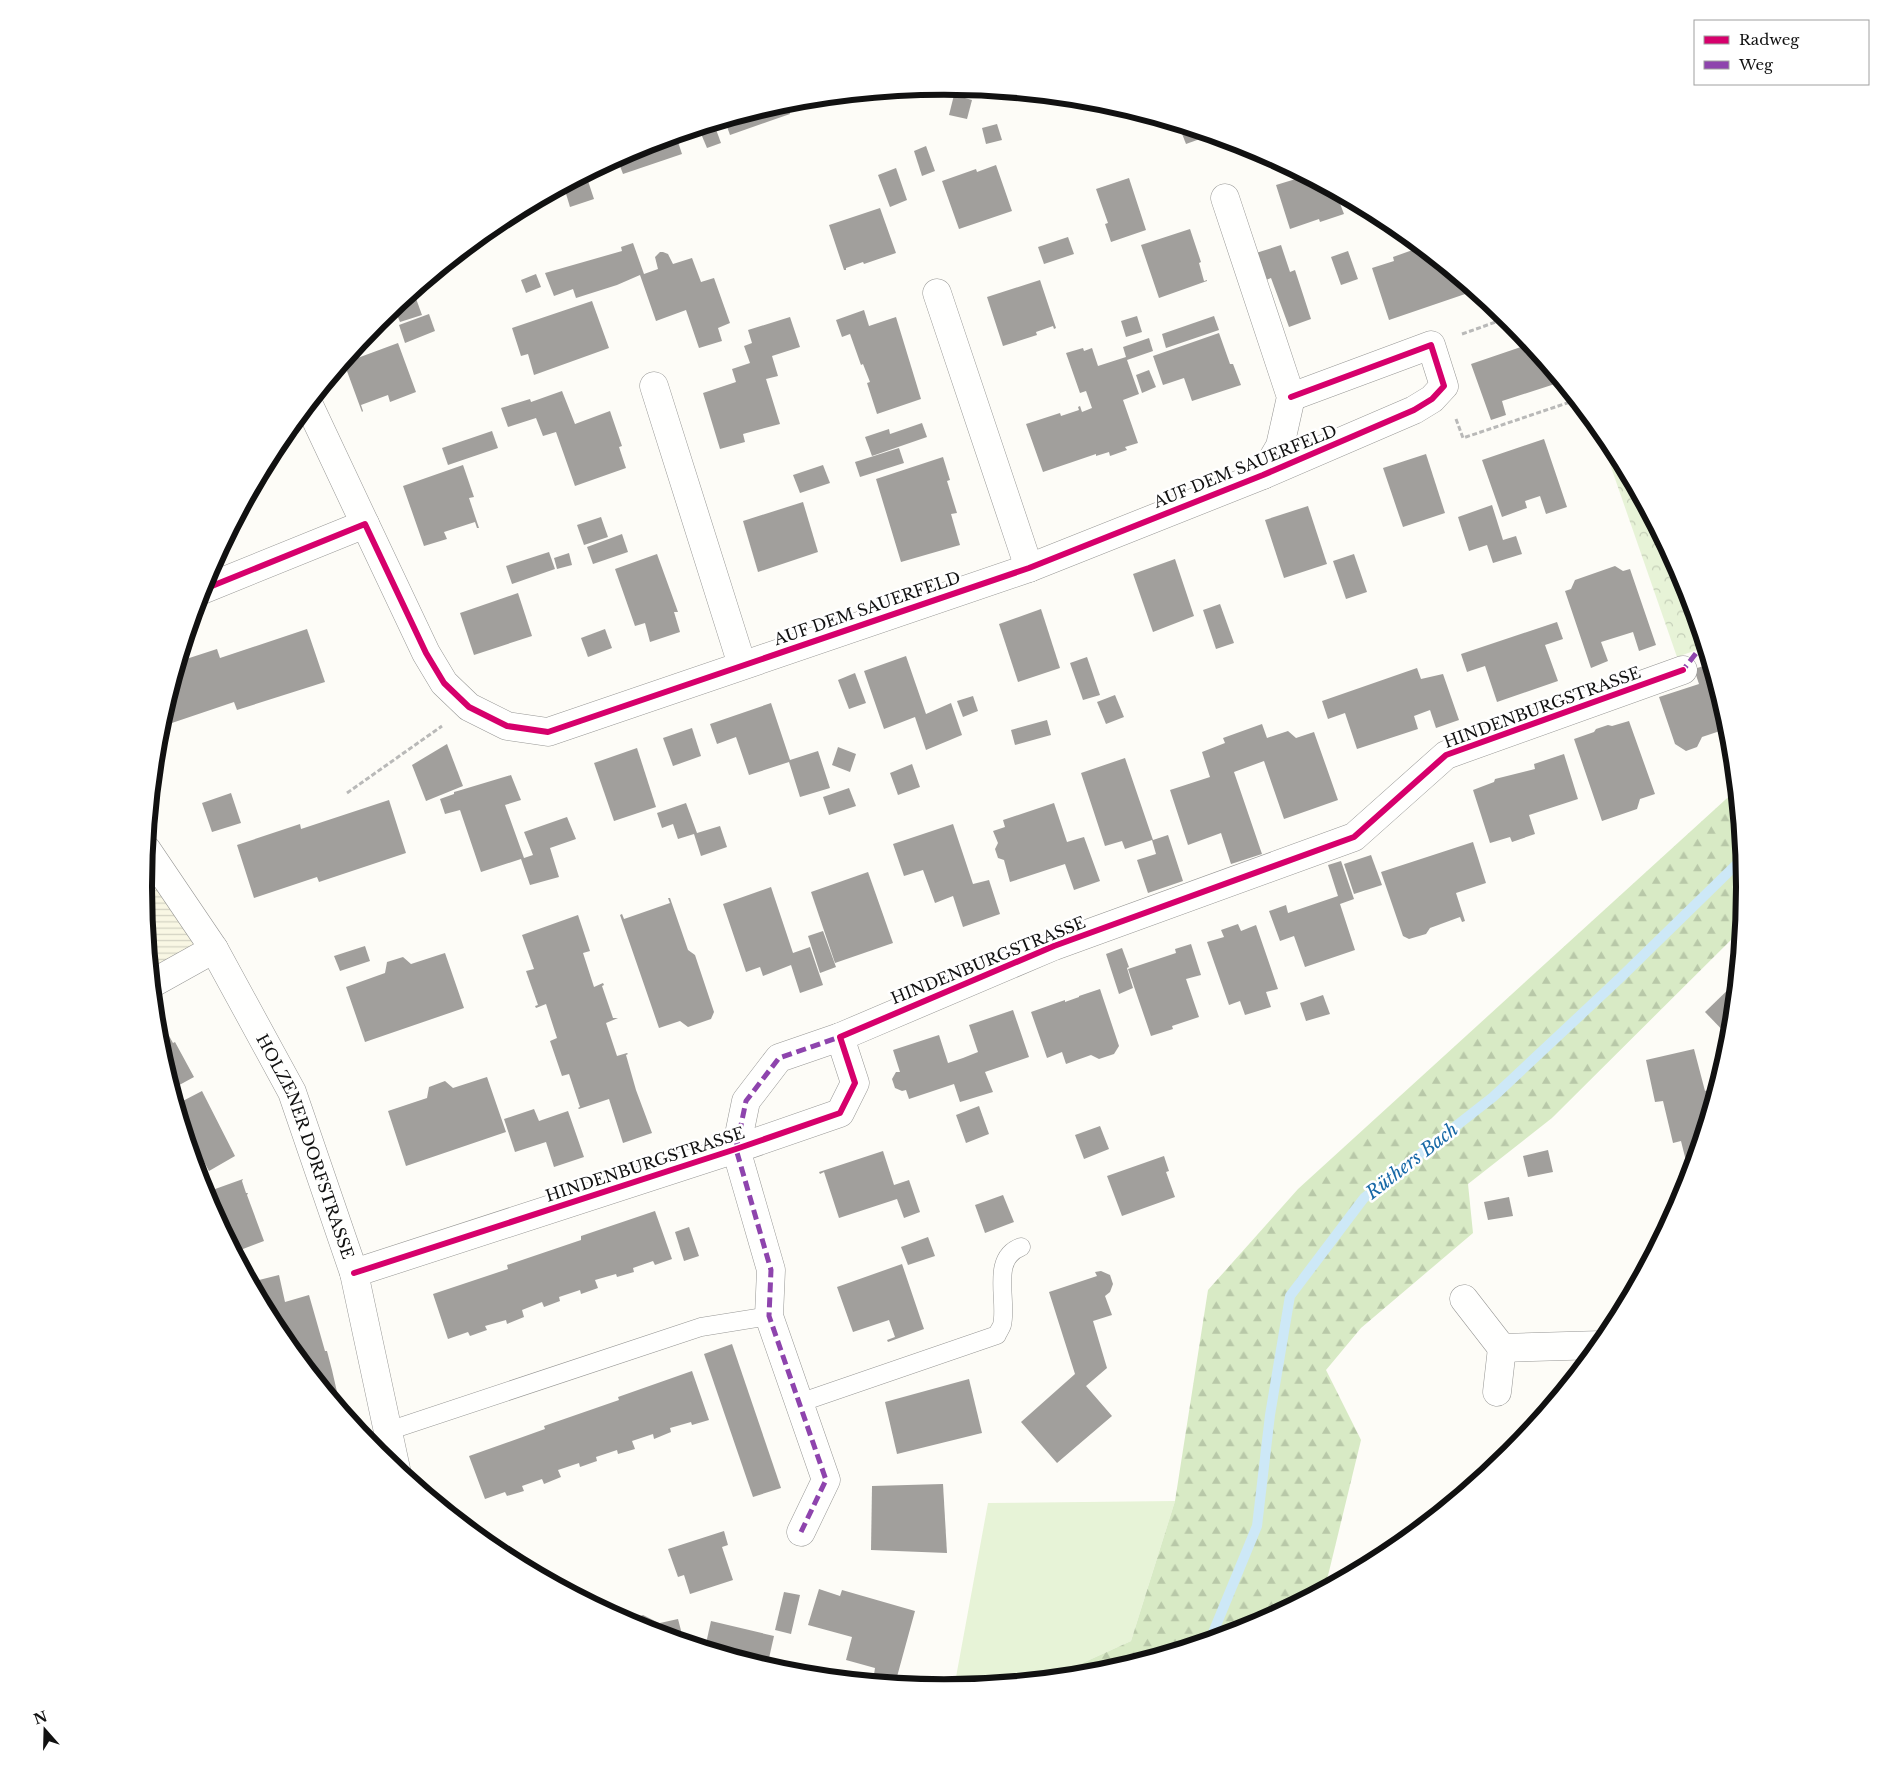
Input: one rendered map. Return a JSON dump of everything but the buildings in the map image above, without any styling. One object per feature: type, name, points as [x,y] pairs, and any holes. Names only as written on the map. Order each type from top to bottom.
[{"type":"street","points":[[1224,198],[1291,397],[1431,344],[1444,386]]},
{"type":"street","points":[[937,293],[1028,568]]},
{"type":"street","points":[[654,386],[742,665]]},
{"type":"street","name":"AUF DEM SAUERFELD","points":[[312,411],[426,653],[444,683],[469,707],[507,726],[548,732],[1028,568],[1263,475],[1414,410],[1432,399],[1444,386]]},
{"type":"street","name":"AUF DEM SAUERFELD","points":[[1263,475],[1280,446],[1291,397]]},
{"type":"street","points":[[211,586],[365,524]]},
{"type":"street","name":"HINDENBURGSTRASSE","points":[[801,1532],[826,1480],[769,1316],[771,1270],[736,1149],[746,1100],[779,1058],[840,1037],[1054,946],[1354,837],[1446,754],[1683,670]]},
{"type":"street","name":"HOLZENER DORFSTRASSE","points":[[153,859],[214,949],[292,1092],[354,1273],[393,1457]]},
{"type":"street","points":[[158,980],[214,949]]},
{"type":"street","name":"HINDENBURGSTRASSE","points":[[354,1273],[736,1149],[840,1113],[855,1083],[840,1037]]},
{"type":"street","points":[[1464,1299],[1502,1348],[1497,1392]]},
{"type":"street","points":[[1502,1348],[1591,1345]]},
{"type":"lane","points":[[799,1403],[997,1335],[1002,1324],[1002,1272],[1006,1258],[1014,1249],[1020,1247]]},
{"type":"lane","points":[[388,1431],[701,1327],[769,1316]]},
{"type":"path","points":[[1431,344],[1498,321]]},
{"type":"path","points":[[1444,386],[1463,438],[1570,402]]},
{"type":"path","points":[[347,793],[469,707]]},
{"type":"shaded area","points":[[153,856],[214,949],[158,980],[152,888]]},
{"type":"green space","points":[[1605,450],[1631,491],[1655,537],[1677,584],[1695,633],[1700,649],[1677,657]]},
{"type":"green space","points":[[1731,795],[1737,888],[1735,936],[1552,1118],[1468,1184],[1473,1233],[1361,1328],[1326,1370],[1361,1440],[1327,1582],[1248,1620],[1199,1638],[1150,1653],[1099,1665],[1067,1670],[1131,1641],[1175,1501],[1208,1290],[1298,1189]]},
{"type":"green space","points":[[1175,1501],[1131,1641],[1067,1670],[996,1678],[956,1680],[988,1503]]},
{"type":"waterway","name":"Rüthers Bach","points":[[1213,1633],[1257,1526],[1270,1415],[1290,1296],[1364,1198],[1493,1097],[1620,978],[1736,865]]},
{"type":"marked path","points":[[1679,671],[1683,670],[1700,648]]},
{"type":"marked path","points":[[801,1532],[826,1480],[769,1316],[771,1270],[736,1149],[746,1101],[779,1058],[840,1037]]},
{"type":"cycle path","points":[[211,586],[365,524],[426,653],[444,683],[469,707],[507,726],[548,732],[1029,568],[1263,475],[1414,410],[1432,399],[1444,386],[1431,345],[1291,397]]},
{"type":"cycle path","points":[[354,1273],[736,1149],[840,1113],[855,1083],[840,1037],[1054,946],[1354,837],[1446,755],[1683,670]]}]
